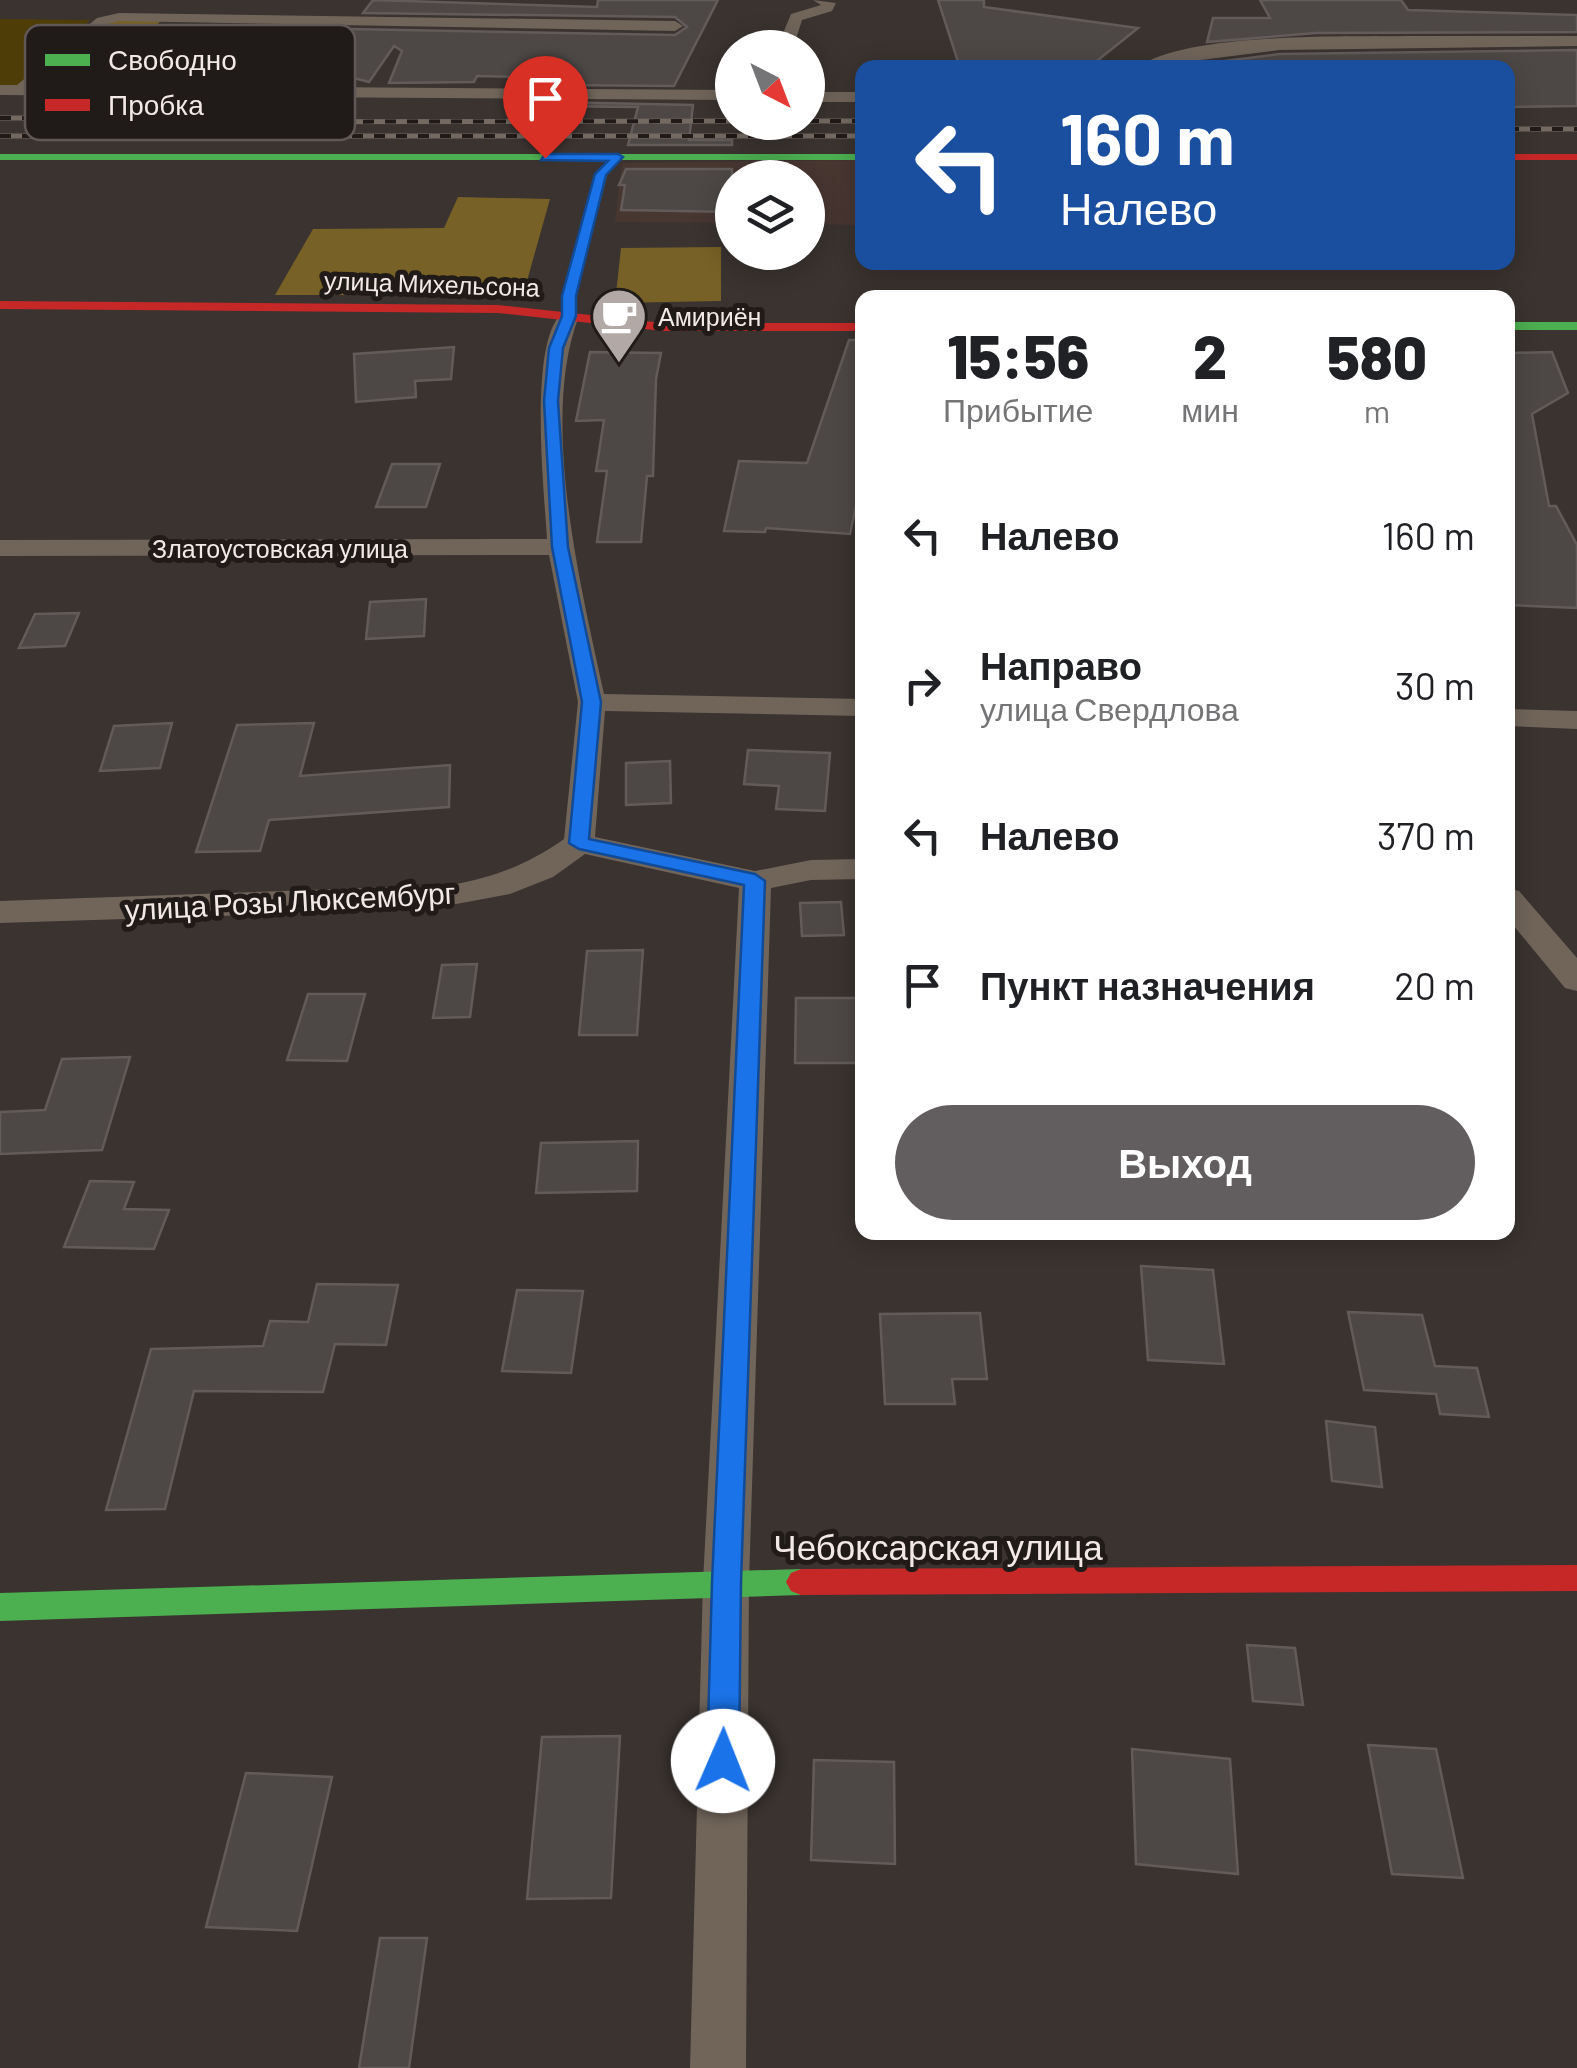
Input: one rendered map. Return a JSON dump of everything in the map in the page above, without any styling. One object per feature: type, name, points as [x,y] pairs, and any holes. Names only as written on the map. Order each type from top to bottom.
[{"type":"street","points":[[790,30],[800,14],[827,8],[830,3],[820,0]]},
{"type":"street","points":[[98,25],[128,16],[675,26]]},
{"type":"street","points":[[1155,60],[1194,52],[1332,42],[1577,41]]},
{"type":"street","points":[[21,90],[25,87]]},
{"type":"street","points":[[0,90],[25,90]]},
{"type":"street","points":[[355,92],[715,94]]},
{"type":"street","points":[[825,96],[855,97]]},
{"type":"street","points":[[0,157],[592,166],[618,157],[855,157]]},
{"type":"street","points":[[1515,157],[1577,157]]},
{"type":"street","points":[[592,166],[569,296],[569,316],[556,348],[551,401],[560,547],[592,702],[579,843],[755,881],[810,870],[855,869]]},
{"type":"street","name":"улица Михельсона","points":[[0,305],[498,309],[664,327],[855,327]]},
{"type":"street","points":[[1515,326],[1577,326]]},
{"type":"street","name":"Златоустовская улица","points":[[0,548],[560,547]]},
{"type":"street","points":[[592,702],[855,707]]},
{"type":"street","points":[[1515,718],[1577,720]]},
{"type":"street","name":"улица Розы Люксембург","points":[[0,912],[451,895],[499,887],[542,870],[579,843]]},
{"type":"street","points":[[718,2068],[726,1582],[755,881]]},
{"type":"street","points":[[1515,906],[1577,980]]},
{"type":"street","name":"Чебоксарская улица","points":[[0,1607],[726,1582],[1577,1578]]},
{"type":"shaded area","points":[[0,19],[90,20],[85,25],[25,25],[25,84],[21,88],[0,87]]},
{"type":"shaded area","points":[[162,19],[157,25],[104,25],[109,21]]},
{"type":"shaded area","points":[[825,160],[855,160],[855,225],[825,224]]},
{"type":"shaded area","points":[[715,162],[715,223],[615,222],[622,163]]},
{"type":"shaded area","points":[[458,197],[550,199],[523,295],[275,295],[313,229],[444,228]]},
{"type":"shaded area","points":[[715,247],[715,270],[721,270],[721,301],[615,303],[621,248]]},
{"type":"building","points":[[373,0],[597,7],[598,0],[718,0],[674,86],[558,85],[561,78],[477,76],[474,82],[389,83],[402,51],[394,46],[369,82],[355,78],[355,29],[675,35],[687,27],[675,17],[363,13]]},
{"type":"building","points":[[938,0],[984,0],[984,7],[1138,28],[1098,60],[957,60]]},
{"type":"building","points":[[1260,0],[1401,0],[1408,10],[1577,15],[1577,32],[1316,33],[1207,42],[1213,18],[1270,18]]},
{"type":"building","points":[[1577,50],[1577,106],[1515,107],[1515,60],[1233,60],[1279,54]]},
{"type":"building","points":[[550,102],[693,105],[689,140],[732,140],[732,145],[628,145],[638,107],[548,106]]},
{"type":"building","points":[[626,169],[715,169],[715,212],[621,210],[625,185],[619,185]]},
{"type":"building","points":[[849,340],[855,340],[855,511],[850,534],[766,528],[765,532],[724,531],[739,461],[807,463]]},
{"type":"building","points":[[454,347],[451,379],[415,381],[416,397],[356,402],[354,354]]},
{"type":"building","points":[[590,352],[661,353],[656,379],[653,476],[647,476],[641,542],[597,542],[607,471],[596,471],[604,420],[576,421]]},
{"type":"building","points":[[1552,352],[1568,393],[1532,414],[1549,506],[1556,506],[1577,545],[1577,608],[1515,605],[1515,353]]},
{"type":"building","points":[[392,464],[440,464],[426,507],[376,507]]},
{"type":"building","points":[[426,599],[424,636],[366,639],[370,602]]},
{"type":"building","points":[[79,613],[65,646],[19,648],[35,614]]},
{"type":"building","points":[[172,723],[160,768],[100,771],[114,726]]},
{"type":"building","points":[[314,723],[300,776],[450,765],[449,807],[269,820],[260,851],[196,852],[237,725]]},
{"type":"building","points":[[748,750],[830,753],[825,811],[776,809],[779,786],[744,784]]},
{"type":"building","points":[[670,761],[671,803],[626,805],[626,763]]},
{"type":"building","points":[[841,902],[844,935],[802,936],[800,903]]},
{"type":"building","points":[[643,950],[637,1035],[579,1035],[587,951]]},
{"type":"building","points":[[477,964],[470,1017],[433,1018],[442,965]]},
{"type":"building","points":[[308,994],[365,994],[347,1061],[287,1060]]},
{"type":"building","points":[[796,998],[855,998],[855,1063],[795,1063]]},
{"type":"building","points":[[130,1057],[102,1150],[0,1154],[0,1112],[45,1110],[62,1059]]},
{"type":"building","points":[[638,1141],[637,1191],[536,1193],[541,1143]]},
{"type":"building","points":[[90,1181],[134,1182],[124,1209],[169,1210],[154,1249],[64,1247]]},
{"type":"building","points":[[1141,1266],[1213,1270],[1224,1364],[1148,1360]]},
{"type":"building","points":[[317,1284],[398,1285],[386,1345],[335,1344],[323,1392],[194,1391],[165,1509],[106,1510],[151,1349],[263,1346],[270,1321],[308,1322]]},
{"type":"building","points":[[517,1290],[583,1291],[571,1373],[502,1371]]},
{"type":"building","points":[[1348,1312],[1422,1315],[1435,1366],[1477,1368],[1489,1417],[1440,1414],[1436,1394],[1364,1390]]},
{"type":"building","points":[[980,1313],[987,1379],[952,1379],[955,1404],[885,1404],[880,1314]]},
{"type":"building","points":[[1326,1421],[1375,1427],[1382,1487],[1332,1481]]},
{"type":"building","points":[[1247,1645],[1295,1648],[1303,1705],[1253,1701]]},
{"type":"building","points":[[620,1736],[611,1898],[527,1899],[542,1737]]},
{"type":"building","points":[[1368,1745],[1436,1749],[1463,1878],[1392,1874]]},
{"type":"building","points":[[1132,1749],[1230,1759],[1238,1874],[1136,1864]]},
{"type":"building","points":[[814,1760],[894,1762],[895,1864],[811,1860]]},
{"type":"building","points":[[246,1773],[332,1777],[297,1931],[206,1927]]},
{"type":"building","points":[[380,1938],[427,1938],[409,2068],[359,2068]]},
{"type":"railway","points":[[0,118],[25,118]]},
{"type":"railway","points":[[355,122],[715,121]]},
{"type":"railway","points":[[825,121],[855,121]]},
{"type":"railway","points":[[1515,129],[1577,129]]},
{"type":"railway","points":[[0,136],[25,136]]},
{"type":"railway","points":[[355,136],[855,136]]},
{"type":"traffic: fast","points":[[0,157],[855,157]]},
{"type":"traffic: fast","points":[[569,316],[569,296],[601,174],[618,157]]},
{"type":"traffic: fast","points":[[1515,326],[1577,326]]},
{"type":"traffic: fast","points":[[0,1607],[801,1582]]},
{"type":"traffic: jam","points":[[1515,157],[1577,157]]},
{"type":"traffic: jam","points":[[0,305],[498,309],[663,327],[855,327]]},
{"type":"traffic: jam","points":[[801,1582],[1577,1578]]},
{"type":"place","name":"Амириён","points":[[619,365]]},
{"type":"route","points":[[545,158],[618,157],[600,174],[569,296],[569,316],[556,348],[551,401],[560,547],[592,702],[579,843],[672,860],[755,881],[726,1582],[723,1761]]}]
